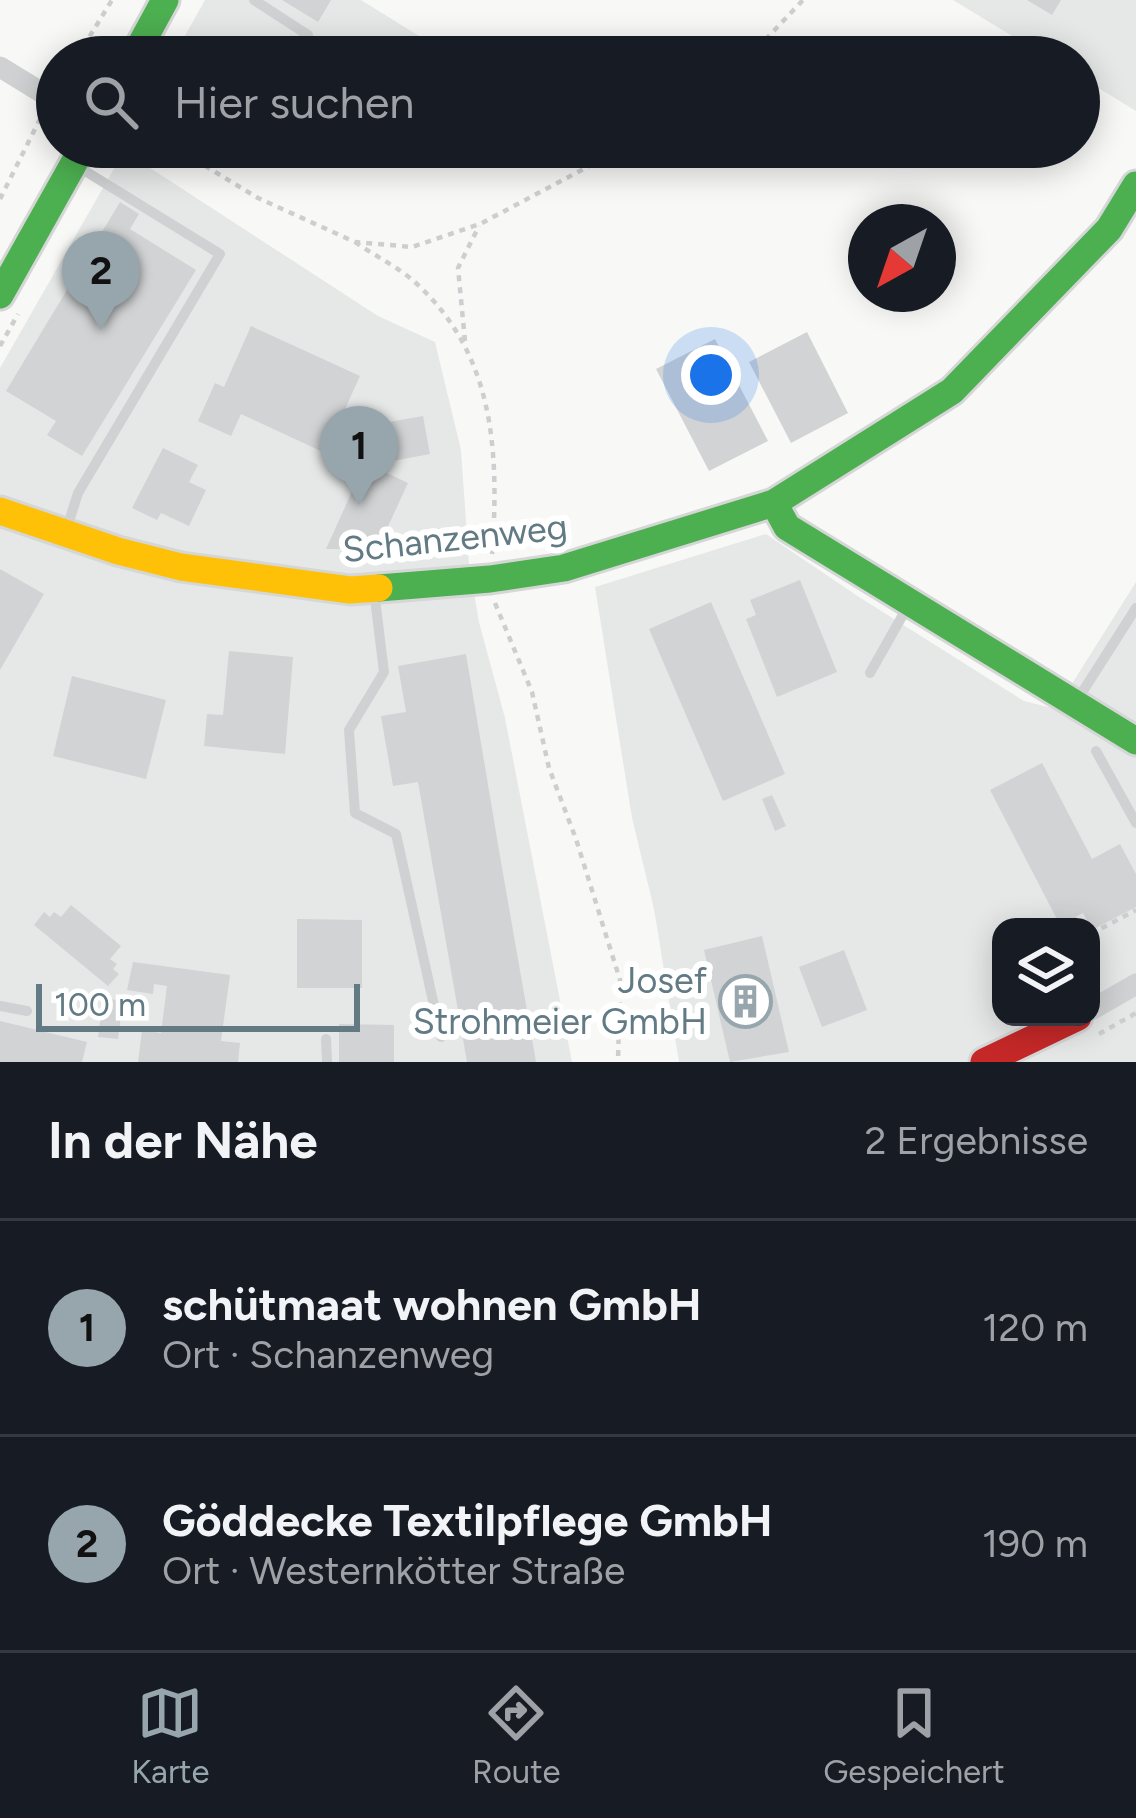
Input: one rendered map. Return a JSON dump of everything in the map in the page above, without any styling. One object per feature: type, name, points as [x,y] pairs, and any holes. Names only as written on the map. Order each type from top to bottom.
[{"type":"street","points":[[145,36],[165,0]]},
{"type":"street","points":[[0,67],[36,89]]},
{"type":"street","points":[[0,296],[71,168]]},
{"type":"street","name":"Schanzenweg","points":[[0,511],[160,562],[350,590],[564,568],[774,503],[952,391],[1109,229],[1136,185]]},
{"type":"street","points":[[774,503],[788,527],[1136,741]]},
{"type":"street","points":[[1100,1005],[1136,984]]},
{"type":"street","points":[[984,1062],[1059,1026]]},
{"type":"lane","points":[[254,0],[308,34]]},
{"type":"lane","points":[[65,535],[78,493],[220,254],[97,168]]},
{"type":"lane","points":[[373,588],[384,672],[350,730],[355,812],[396,834],[441,1037]]},
{"type":"lane","points":[[870,673],[910,601]]},
{"type":"lane","points":[[1075,703],[1136,608]]},
{"type":"lane","points":[[1096,751],[1136,823]]},
{"type":"lane","points":[[0,1006],[27,1011]]},
{"type":"lane","points":[[326,1040],[326,1062]]},
{"type":"path","points":[[90,36],[112,0]]},
{"type":"path","points":[[769,36],[803,0]]},
{"type":"path","points":[[0,199],[36,133]]},
{"type":"path","points":[[209,168],[258,198],[355,242],[417,283],[465,340]]},
{"type":"path","points":[[355,242],[412,247],[480,224],[586,168]]},
{"type":"path","points":[[480,224],[458,268],[465,340],[481,379],[491,435],[494,532],[490,579],[497,609],[532,692],[549,768],[620,980],[618,1062]]},
{"type":"path","points":[[1100,929],[1136,910]]},
{"type":"shaded area","points":[[205,0],[361,0],[419,36],[185,36]]},
{"type":"shaded area","points":[[953,0],[1136,0],[1136,111],[1100,89],[1100,36],[1012,36]]},
{"type":"shaded area","points":[[114,168],[150,168],[378,316],[435,342],[461,450],[469,564],[479,622],[505,718],[572,1062],[0,1062],[0,368]]},
{"type":"shaded area","points":[[766,534],[1024,701],[1056,709],[1136,582],[1136,1062],[679,1062],[654,909],[632,818],[595,587]]},
{"type":"building","points":[[282,0],[331,0],[318,22]]},
{"type":"building","points":[[1027,0],[1061,0],[1052,15]]},
{"type":"building","points":[[120,202],[139,214],[130,229],[196,270],[82,456],[47,435],[56,421],[6,391]]},
{"type":"building","points":[[251,326],[360,376],[325,453],[241,414],[231,436],[198,421],[215,383],[224,387]]},
{"type":"building","points":[[807,332],[848,413],[791,443],[749,362]]},
{"type":"building","points":[[715,339],[768,441],[709,471],[656,369]]},
{"type":"building","points":[[423,416],[430,454],[393,461],[387,473],[408,483],[379,546],[358,536],[353,549],[326,549],[383,423]]},
{"type":"building","points":[[163,448],[198,465],[189,482],[206,490],[189,526],[161,513],[157,520],[132,508]]},
{"type":"building","points":[[0,569],[44,594],[0,670]]},
{"type":"building","points":[[800,580],[837,672],[777,697],[746,619],[756,615],[750,600]]},
{"type":"building","points":[[711,602],[785,774],[723,801],[649,629]]},
{"type":"building","points":[[229,651],[293,657],[285,754],[204,746],[207,714],[223,715]]},
{"type":"building","points":[[466,654],[536,1062],[467,1062],[418,782],[393,786],[381,716],[406,712],[398,666]]},
{"type":"building","points":[[72,676],[166,700],[146,779],[53,756]]},
{"type":"building","points":[[1042,763],[1092,859],[1120,844],[1136,874],[1136,907],[1100,926],[1100,918],[1086,918],[1083,913],[1056,918],[990,790]]},
{"type":"building","points":[[772,795],[786,826],[775,831],[762,799]]},
{"type":"building","points":[[71,905],[121,946],[110,959],[119,974],[108,986],[34,925],[44,912],[61,917]]},
{"type":"building","points":[[297,919],[362,920],[362,988],[297,988]]},
{"type":"building","name":"Josef Strohmeier GmbH","points":[[762,936],[789,1052],[730,1062],[704,950]]},
{"type":"building","points":[[844,950],[867,1010],[822,1027],[799,967]]},
{"type":"building","points":[[133,962],[230,975],[221,1041],[240,1043],[238,1062],[138,1062],[142,1030],[161,1033],[167,986],[154,984],[153,994],[127,990]]},
{"type":"building","points":[[103,998],[123,1001],[118,1039],[98,1037]]},
{"type":"building","points":[[0,1021],[87,1042],[82,1062],[0,1062]]},
{"type":"building","points":[[339,1024],[394,1025],[394,1062],[339,1062]]},
{"type":"traffic: fast","points":[[145,36],[165,0]]},
{"type":"traffic: fast","points":[[0,295],[71,168]]},
{"type":"traffic: fast","points":[[379,588],[564,568],[774,503],[952,391],[1109,229],[1136,185]]},
{"type":"traffic: fast","points":[[774,503],[787,527],[1136,741]]},
{"type":"traffic: slow","points":[[0,511],[181,567],[350,590],[379,588]]},
{"type":"traffic: jam","points":[[984,1062],[1059,1026]]},
{"type":"place","name":"Göddecke Textilpflege GmbH","points":[[101,330]]},
{"type":"place","name":"schütmaat wohnen GmbH","points":[[359,505]]},
{"type":"place","name":"Josef Strohmeier GmbH","points":[[746,1001]]}]
